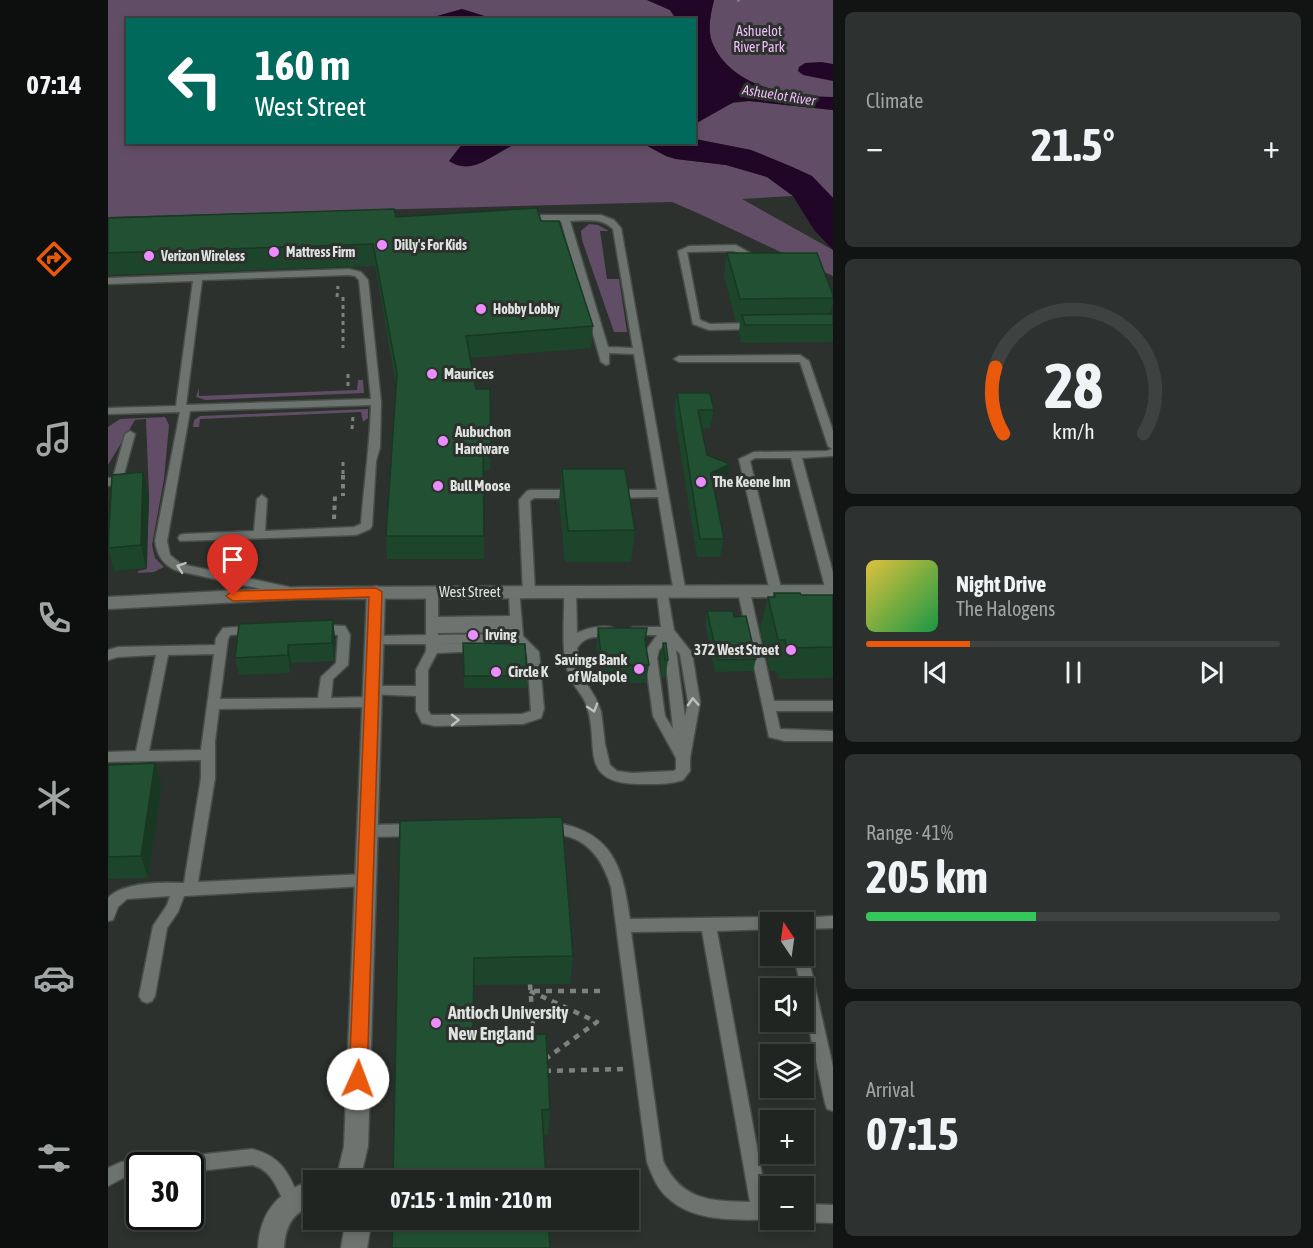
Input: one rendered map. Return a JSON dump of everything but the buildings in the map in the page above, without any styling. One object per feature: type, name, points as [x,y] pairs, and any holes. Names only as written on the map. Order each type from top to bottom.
[{"type":"street","name":"West Street","points":[[108,603],[299,593],[832,591]]},
{"type":"street","points":[[350,1170],[356,1146],[376,592]]},
{"type":"street","points":[[271,1248],[274,1223],[281,1211],[303,1197]]},
{"type":"street","points":[[354,1248],[357,1230]]},
{"type":"lane","points":[[508,218],[601,218],[611,222],[617,228],[663,493],[672,593],[668,631],[657,656],[664,708],[683,758]]},
{"type":"lane","points":[[565,218],[606,362]]},
{"type":"lane","points":[[765,326],[709,327],[696,322],[682,251],[736,249],[768,266]]},
{"type":"lane","points":[[108,281],[349,272],[358,274],[363,280],[376,402],[375,447],[371,461],[367,523],[360,530],[184,538]]},
{"type":"lane","points":[[198,278],[184,408],[161,541],[162,552],[168,562],[193,571],[299,593]]},
{"type":"lane","points":[[604,350],[638,351]]},
{"type":"lane","points":[[679,359],[800,358],[804,361],[833,446]]},
{"type":"lane","points":[[108,411],[376,402]]},
{"type":"lane","points":[[108,482],[116,481],[118,478],[130,434]]},
{"type":"lane","points":[[776,592],[744,459],[754,455],[829,454],[833,452]]},
{"type":"lane","points":[[796,454],[828,554],[832,591]]},
{"type":"lane","points":[[605,494],[663,493]]},
{"type":"lane","points":[[432,592],[433,635],[422,670],[422,711],[427,719],[531,718],[538,709],[534,657],[516,629],[522,592],[524,500],[531,494],[582,494]]},
{"type":"lane","points":[[259,535],[262,500]]},
{"type":"lane","points":[[570,592],[575,676],[592,702],[602,763],[608,772],[625,777],[678,776],[683,771],[683,758],[694,702],[686,653],[668,631]]},
{"type":"lane","points":[[744,592],[773,729],[777,736],[833,736]]},
{"type":"lane","points":[[301,629],[336,628],[343,631],[342,664],[327,677],[324,702]]},
{"type":"lane","points":[[147,996],[160,926],[185,888],[208,778],[213,704],[223,634],[227,631],[266,629]]},
{"type":"lane","points":[[374,640],[516,629]]},
{"type":"lane","points":[[433,635],[516,629]]},
{"type":"lane","points":[[572,647],[577,638],[592,632],[668,631]]},
{"type":"lane","points":[[433,635],[528,648]]},
{"type":"lane","points":[[108,655],[118,652],[221,649]]},
{"type":"lane","points":[[141,757],[163,651]]},
{"type":"lane","points":[[213,704],[324,702],[422,691]]},
{"type":"lane","points":[[768,706],[833,706]]},
{"type":"lane","points":[[108,757],[208,755]]},
{"type":"lane","points":[[526,828],[565,829],[597,844],[607,855],[614,870],[624,926],[655,1162],[660,1177],[671,1192],[684,1201],[701,1207],[760,1211]]},
{"type":"lane","points":[[368,831],[436,830]]},
{"type":"lane","points":[[108,915],[112,902],[123,893],[366,880]]},
{"type":"lane","points":[[814,923],[833,922]]},
{"type":"lane","points":[[624,926],[760,923]]},
{"type":"lane","points":[[708,924],[760,1186]]},
{"type":"lane","points":[[803,966],[833,1103]]},
{"type":"lane","points":[[204,1162],[252,1157],[261,1159],[273,1166],[303,1197]]},
{"type":"lane","points":[[108,1178],[126,1169]]},
{"type":"lane","points":[[814,1213],[833,1214]]},
{"type":"path","points":[[337,297],[338,285]]},
{"type":"path","points":[[343,297],[343,348]]},
{"type":"path","points":[[348,374],[348,390]]},
{"type":"path","points":[[352,412],[352,429]]},
{"type":"path","points":[[343,462],[343,496]]},
{"type":"path","points":[[334,532],[335,496]]},
{"type":"path","points":[[530,984],[534,1049]]},
{"type":"path","points":[[530,992],[603,991]]},
{"type":"path","points":[[530,992],[597,1022],[544,1060]]},
{"type":"path","points":[[544,1071],[624,1069]]},
{"type":"green space","points":[[108,0],[647,0],[670,10],[675,18],[491,18],[462,9],[433,18],[126,18],[126,144],[462,144],[449,161],[515,144],[644,144],[675,159],[726,165],[767,177],[793,196],[742,199],[833,250],[833,276],[672,202],[108,217]]},
{"type":"green space","name":"Ashuelot River Park","points":[[714,0],[833,0],[833,99],[804,97],[774,91],[736,73],[718,54],[712,42],[710,26]]},
{"type":"green space","points":[[749,101],[833,110],[833,198],[812,176],[790,166],[751,150],[696,139],[696,123],[727,104]]},
{"type":"green space","points":[[589,224],[598,225],[609,231],[600,231],[607,279],[619,279],[627,332],[614,332],[582,240],[581,231]]},
{"type":"green space","points":[[358,380],[363,380],[364,393],[206,400],[196,397],[199,388],[199,396],[357,390]]},
{"type":"green space","points":[[368,409],[368,418],[363,422],[361,412],[200,419],[199,427],[193,427],[194,420],[200,416]]},
{"type":"green space","points":[[165,417],[169,425],[164,479],[152,545],[155,558],[164,567],[154,572],[138,573],[138,571],[147,569],[149,495],[146,419],[135,420],[108,465],[108,427],[120,419]]},
{"type":"water","name":"Ashuelot River","points":[[647,0],[714,0],[710,21],[712,42],[721,58],[733,70],[747,79],[780,91],[833,97],[833,110],[749,101],[734,102],[696,123],[696,18],[675,18],[670,10]]},
{"type":"water","points":[[462,9],[491,18],[430,18]]},
{"type":"water","points":[[805,63],[833,64],[833,81],[803,75],[798,71],[799,67]]},
{"type":"water","points":[[696,139],[751,150],[812,176],[833,198],[833,250],[814,230],[793,196],[767,177],[726,165],[666,156],[644,144],[696,144]]},
{"type":"water","points":[[462,144],[516,144],[476,165],[458,165],[449,161]]},
{"type":"place","name":"Dilly's For Kids","points":[[382,245]]},
{"type":"place","name":"Mattress Firm","points":[[274,252]]},
{"type":"place","name":"Verizon Wireless","points":[[149,256]]},
{"type":"place","name":"Hobby Lobby","points":[[481,309]]},
{"type":"place","name":"Maurices","points":[[432,374]]},
{"type":"place","name":"Aubuchon Hardware","points":[[443,441]]},
{"type":"place","name":"The Keene Inn","points":[[701,482]]},
{"type":"place","name":"Bull Moose","points":[[438,486]]},
{"type":"place","name":"Irving","points":[[473,635]]},
{"type":"place","name":"372 West Street","points":[[791,650]]},
{"type":"place","name":"Savings Bank of Walpole","points":[[639,669]]},
{"type":"place","name":"Circle K","points":[[496,672]]},
{"type":"place","name":"Antioch University New England","points":[[436,1023]]},
{"type":"route","points":[[233,596],[376,592],[358,1079]]}]
